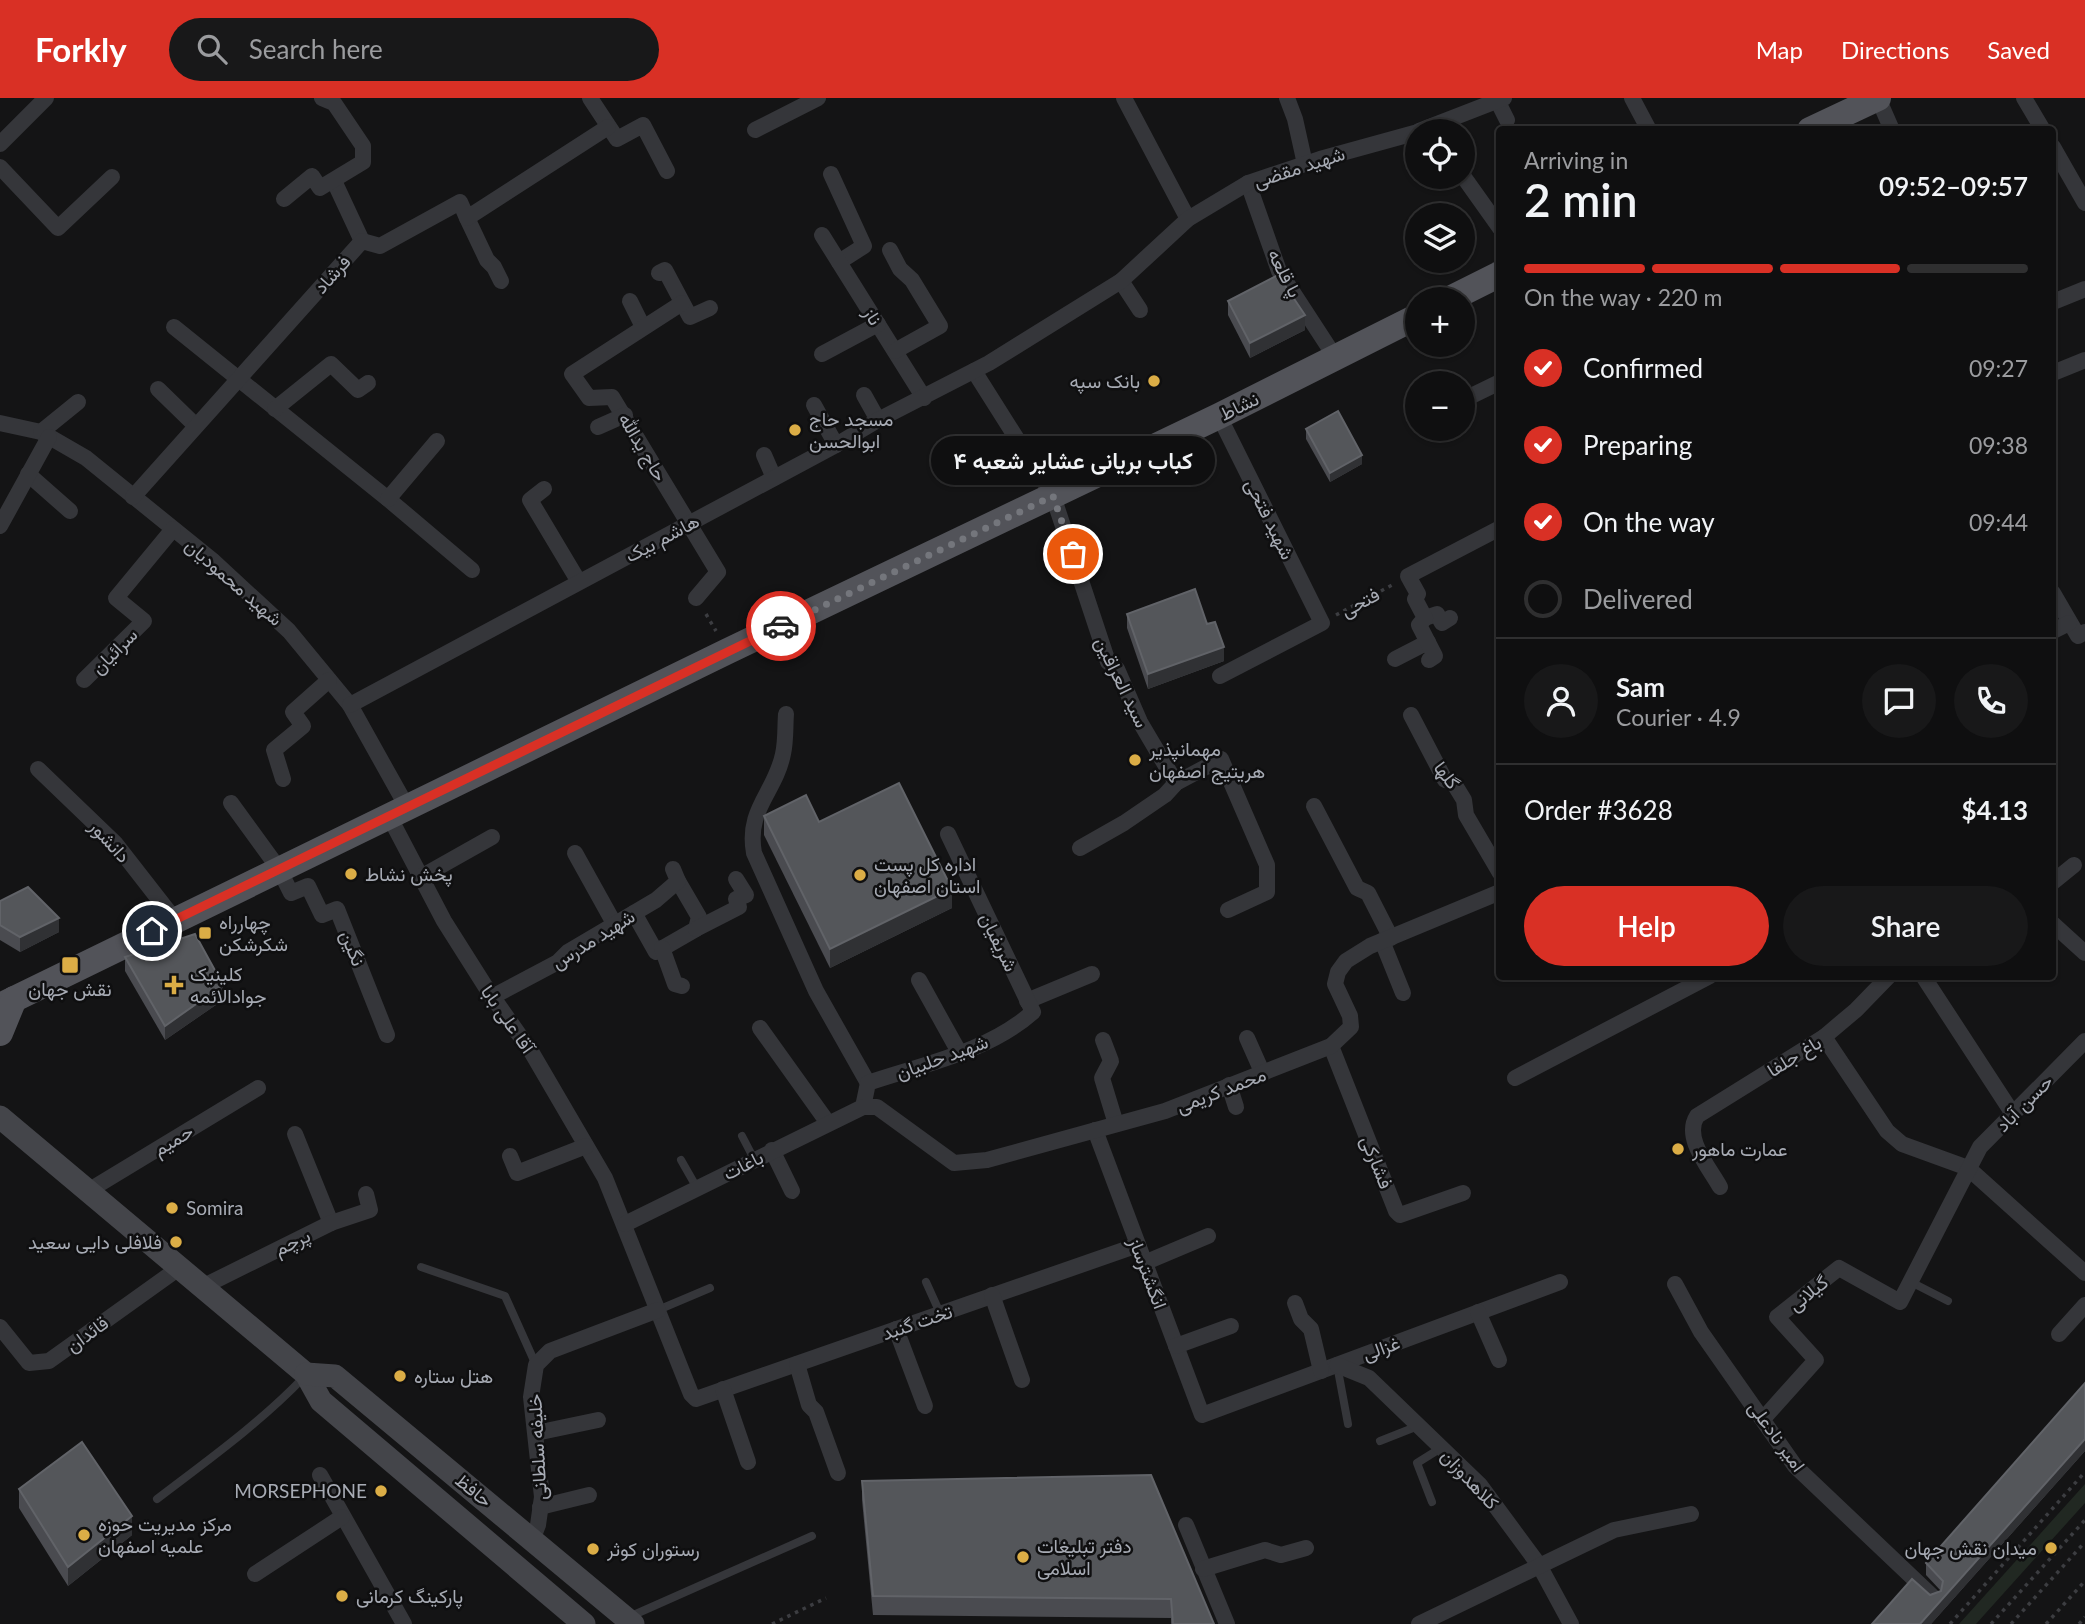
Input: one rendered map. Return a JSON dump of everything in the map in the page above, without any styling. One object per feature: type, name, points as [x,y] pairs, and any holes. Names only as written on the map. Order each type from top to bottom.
[{"type":"main road","points":[[1818,126],[1878,98]]},
{"type":"main road","points":[[1474,287],[1496,276]]},
{"type":"main road","name":"نشاط","points":[[5,1001],[1219,416],[1405,322]]},
{"type":"main road","points":[[0,1033],[5,1001]]},
{"type":"street","points":[[0,144],[46,98]]},
{"type":"street","points":[[284,199],[312,176],[320,188],[363,162],[363,146],[334,103],[322,98]]},
{"type":"street","points":[[590,98],[617,139],[643,125],[667,171]]},
{"type":"street","points":[[755,130],[818,98]]},
{"type":"street","points":[[1124,98],[1188,219]]},
{"type":"street","points":[[1287,98],[1305,164]]},
{"type":"street","points":[[1632,98],[1647,126]]},
{"type":"street","points":[[1878,98],[1890,126]]},
{"type":"street","points":[[2024,98],[2041,126]]},
{"type":"street","points":[[1501,100],[1507,120]]},
{"type":"street","name":"شهید مقضی","points":[[1443,119],[1467,105],[1501,100]]},
{"type":"street","points":[[501,281],[487,260],[467,218],[608,127]]},
{"type":"street","name":"شهید مقضی","points":[[1188,219],[1248,183],[1405,136]]},
{"type":"street","points":[[2056,151],[2080,184],[2085,203]]},
{"type":"street","points":[[0,167],[58,228],[112,177]]},
{"type":"street","points":[[831,174],[864,246],[839,262]]},
{"type":"street","points":[[334,181],[362,241]]},
{"type":"street","name":"پا قلعه","points":[[1248,183],[1279,271],[1335,357]]},
{"type":"street","points":[[1472,189],[1496,222]]},
{"type":"street","name":"فرشاد","points":[[133,497],[362,241],[380,246],[460,202],[467,218]]},
{"type":"street","name":"هاشم بیک","points":[[350,705],[878,420],[974,371],[1121,281],[1188,219]]},
{"type":"street","name":"ناز","points":[[822,235],[925,398]]},
{"type":"street","points":[[890,250],[940,326],[895,351]]},
{"type":"street","points":[[659,273],[665,270],[690,317],[710,308]]},
{"type":"street","points":[[1121,281],[1140,310]]},
{"type":"street","points":[[2056,301],[2085,289]]},
{"type":"street","points":[[631,301],[643,327]]},
{"type":"street","name":"حاج یدالله","points":[[682,303],[572,374],[589,398],[612,397],[718,572],[696,598]]},
{"type":"street","points":[[822,354],[878,324]]},
{"type":"street","points":[[174,327],[472,570]]},
{"type":"street","points":[[2056,372],[2085,359]]},
{"type":"street","points":[[275,409],[331,364],[358,390],[368,383]]},
{"type":"street","points":[[974,371],[1053,496]]},
{"type":"street","points":[[1475,394],[1496,384]]},
{"type":"street","points":[[158,389],[196,426]]},
{"type":"street","points":[[864,395],[878,420]]},
{"type":"street","points":[[0,526],[29,474],[45,434],[78,402]]},
{"type":"street","points":[[814,405],[836,445]]},
{"type":"street","points":[[598,427],[625,415]]},
{"type":"street","name":"شهید فتحی","points":[[1219,416],[1322,623]]},
{"type":"street","name":"شهید محمودیان","points":[[0,423],[45,434],[86,458],[212,560],[289,631],[350,705],[398,811]]},
{"type":"street","points":[[388,499],[437,441]]},
{"type":"street","points":[[764,455],[774,478]]},
{"type":"street","points":[[29,474],[70,511]]},
{"type":"street","points":[[544,489],[530,500],[579,582]]},
{"type":"street","name":"سید العراقین","points":[[1053,496],[1108,662],[1117,669],[1140,722],[1176,783]]},
{"type":"street","name":"سرائیان","points":[[84,680],[144,621],[116,598],[173,529]]},
{"type":"street","points":[[1425,618],[1415,600],[1418,594],[1408,576],[1496,530]]},
{"type":"street","points":[[2056,599],[2078,636],[2085,632]]},
{"type":"street","points":[[1429,660],[1435,656],[1419,625],[1425,618],[1437,614],[1442,623],[1450,618]]},
{"type":"street","name":"فتحی","points":[[1220,676],[1322,623]]},
{"type":"street","points":[[2056,630],[2069,623]]},
{"type":"street","points":[[1395,659],[1428,642]]},
{"type":"street","points":[[284,779],[274,750],[303,726],[293,712],[329,680]]},
{"type":"street","points":[[786,714],[783,754],[755,816],[751,835],[754,853],[816,992],[868,1083],[863,1107]]},
{"type":"street","name":"گلها","points":[[1411,715],[1445,780],[1453,782],[1464,800],[1466,815],[1496,866]]},
{"type":"street","points":[[1080,848],[1124,823],[1165,795],[1176,783],[1221,759],[1267,865],[1267,892],[1228,910]]},
{"type":"street","name":"دانشور","points":[[38,769],[115,843],[175,920]]},
{"type":"street","points":[[230,803],[279,869]]},
{"type":"street","points":[[1314,806],[1357,888],[1368,893],[1403,993]]},
{"type":"street","name":"آقا علی بابا","points":[[398,811],[421,877],[443,921],[492,997],[533,1053],[605,1178],[625,1224]]},
{"type":"street","name":"شریفیان","points":[[948,834],[1030,1007]]},
{"type":"street","points":[[421,877],[492,837]]},
{"type":"street","points":[[575,853],[615,925]]},
{"type":"street","points":[[2056,880],[2074,865]]},
{"type":"street","name":"نگین","points":[[279,869],[291,893],[308,886],[322,915],[337,909],[387,1035]]},
{"type":"street","name":"شهید مدرس","points":[[492,997],[558,962],[568,953],[656,900],[676,875],[699,917],[703,932]]},
{"type":"street","points":[[634,913],[654,951],[703,932],[739,907],[736,899],[746,895],[736,879]]},
{"type":"street","points":[[1331,1046],[1351,1027],[1350,1016],[1335,984],[1338,972],[1346,961],[1386,939],[1496,894]]},
{"type":"street","points":[[2056,927],[2085,953]]},
{"type":"street","points":[[662,948],[675,984],[682,986]]},
{"type":"street","name":"شهید حلبیان","points":[[868,1083],[1000,1036],[1020,1024],[1030,1007],[1092,974]]},
{"type":"street","points":[[919,980],[959,1052]]},
{"type":"street","points":[[1515,1078],[1702,980]]},
{"type":"street","name":"باغ جلفا","points":[[1720,1187],[1693,1138],[1692,1124],[1697,1116],[1824,1037],[1885,980]]},
{"type":"street","points":[[1926,980],[2013,1114]]},
{"type":"street","points":[[760,1028],[828,1124]]},
{"type":"street","points":[[1824,1037],[1887,1131],[1902,1144],[1968,1168],[2085,1273]]},
{"type":"street","points":[[1247,1038],[1263,1074]]},
{"type":"street","points":[[1102,1040],[1111,1061],[1102,1078],[1116,1124]]},
{"type":"street","name":"حسن آباد","points":[[1968,1168],[1980,1147],[2085,1041]]},
{"type":"street","name":"محمد کریمی","points":[[863,1107],[877,1107],[954,1164],[987,1160],[1165,1111],[1331,1046]]},
{"type":"street","name":"فشارکی","points":[[1331,1046],[1396,1211],[1400,1215],[1406,1214],[1463,1193]]},
{"type":"street","points":[[1229,1085],[1236,1107]]},
{"type":"street","name":"حمیم","points":[[88,1191],[258,1088]]},
{"type":"street","name":"باغات","points":[[625,1224],[863,1107]]},
{"type":"street","name":"حافظ","points":[[0,1117],[306,1374],[321,1401],[558,1616],[584,1624]]},
{"type":"street","name":"انگشترساز","points":[[1095,1130],[1202,1415]]},
{"type":"street","points":[[295,1134],[331,1223]]},
{"type":"street","points":[[510,1156],[517,1173],[586,1146]]},
{"type":"street","points":[[772,1150],[792,1191]]},
{"type":"street","name":"گیلانی","points":[[1763,1419],[1816,1360],[1777,1317],[1839,1268],[1900,1302],[1968,1168]]},
{"type":"street","name":"پرچم","points":[[202,1287],[331,1223],[370,1210],[366,1194]]},
{"type":"street","points":[[625,1224],[658,1310]]},
{"type":"street","points":[[1144,1263],[1208,1236]]},
{"type":"street","name":"تخت گنبد","points":[[658,1310],[691,1394],[696,1399],[1138,1245]]},
{"type":"street","name":"قائدان","points":[[1,1331],[29,1363],[49,1361],[180,1268]]},
{"type":"street","name":"غزالی","points":[[1202,1415],[1560,1282]]},
{"type":"street","name":"امیر نادعلی","points":[[1675,1284],[1701,1332],[1795,1466],[1933,1597]]},
{"type":"street","points":[[992,1295],[1022,1380]]},
{"type":"street","points":[[1295,1303],[1301,1319],[1311,1329],[1329,1368]]},
{"type":"street","points":[[2059,1334],[2085,1305]]},
{"type":"street","name":"خلیفه سلطانی","points":[[533,1538],[538,1525],[542,1496],[531,1397],[536,1365],[550,1351],[658,1310]]},
{"type":"street","points":[[1478,1312],[1499,1360]]},
{"type":"street","points":[[1175,1346],[1230,1326]]},
{"type":"street","points":[[896,1329],[925,1406]]},
{"type":"street","points":[[797,1364],[809,1405],[816,1412],[838,1473]]},
{"type":"street","name":"کلاهدوزان","points":[[1329,1368],[1369,1378],[1480,1485],[1539,1565],[1571,1624]]},
{"type":"street","name":"حافظ","points":[[306,1374],[335,1376],[630,1621]]},
{"type":"street","points":[[723,1389],[748,1462]]},
{"type":"street","points":[[536,1433],[598,1420]]},
{"type":"street","points":[[320,1475],[404,1624]]},
{"type":"street","points":[[540,1507],[589,1495]]},
{"type":"street","points":[[1419,1624],[1614,1530],[1691,1514]]},
{"type":"street","points":[[255,1574],[342,1517]]},
{"type":"street","points":[[1185,1525],[1227,1624]]},
{"type":"street","points":[[1203,1569],[1265,1550],[1281,1555],[1306,1548]]},
{"type":"lane","points":[[742,1136],[754,1159]]},
{"type":"lane","points":[[681,1160],[697,1188]]},
{"type":"lane","points":[[421,1268],[505,1296],[536,1365]]},
{"type":"lane","points":[[1909,1281],[1948,1301]]},
{"type":"lane","points":[[926,1282],[940,1313]]},
{"type":"lane","points":[[658,1310],[710,1288]]},
{"type":"lane","points":[[1329,1368],[1348,1424]]},
{"type":"lane","points":[[157,1499],[278,1405],[306,1374]]},
{"type":"lane","points":[[1380,1441],[1418,1426]]},
{"type":"lane","points":[[1432,1502],[1416,1463],[1441,1448]]},
{"type":"lane","points":[[630,1621],[660,1603],[812,1536]]},
{"type":"path","name":"فتحی","points":[[1322,623],[1408,576]]},
{"type":"path","points":[[696,598],[728,651]]},
{"type":"path","points":[[1950,1624],[2085,1472]]},
{"type":"path","points":[[1991,1624],[2085,1520]]},
{"type":"path","points":[[2011,1624],[2085,1542]]},
{"type":"path","points":[[2046,1624],[2085,1581]]},
{"type":"path","points":[[772,1624],[826,1598]]},
{"type":"path","points":[[2079,1624],[2085,1617]]},
{"type":"shaded area","points":[[2085,1484],[2085,1503],[1976,1624],[1959,1624]]},
{"type":"building","points":[[1278,275],[1305,315],[1250,343],[1228,301]]},
{"type":"building","points":[[1338,411],[1362,455],[1330,473],[1306,429]]},
{"type":"building","points":[[1195,589],[1207,624],[1215,622],[1224,647],[1148,674],[1127,614]]},
{"type":"building","name":"اداره کل پست استان اصفهان","points":[[899,783],[952,889],[830,949],[764,816],[806,795],[819,822]]},
{"type":"building","points":[[28,887],[59,918],[20,937],[0,925],[0,901]]},
{"type":"building","name":"کلینیک جوادالائمه","points":[[195,934],[223,985],[165,1026],[125,957]]},
{"type":"building","points":[[2085,1383],[2085,1439],[1920,1624],[1872,1624],[1912,1579],[1930,1595],[1941,1591],[1943,1581],[1926,1563]]},
{"type":"building","points":[[82,1442],[132,1516],[68,1567],[19,1489]]},
{"type":"building","name":"دفتر تبلیغات اسلامی","points":[[1151,1475],[1214,1624],[1173,1624],[1171,1599],[873,1596],[862,1481]]},
{"type":"way so far","points":[[781,626],[1053,496],[1073,554]]},
{"type":"place","name":"بانک سپه","points":[[1154,381]]},
{"type":"place","name":"مسجد حاج ابوالحسن","points":[[795,430]]},
{"type":"place","name":"کباب بریانی عشایر شعبه ۴","points":[[1073,554]]},
{"type":"place","name":"مهمانپذیر هریتیج اصفهان","points":[[1135,760]]},
{"type":"place","name":"پخش نشاط","points":[[351,874]]},
{"type":"place","name":"اداره کل پست استان اصفهان","points":[[860,875]]},
{"type":"place","name":"چهارراه شکرشکن","points":[[205,933]]},
{"type":"place","name":"نقش جهان","points":[[70,965]]},
{"type":"place","name":"کلینیک جوادالائمه","points":[[174,985]]},
{"type":"place","name":"عمارت ماهور","points":[[1678,1149]]},
{"type":"place","name":"Somira","points":[[172,1208]]},
{"type":"place","name":"فلافلی دایی سعید","points":[[176,1242]]},
{"type":"place","name":"هتل ستاره","points":[[400,1376]]},
{"type":"place","name":"MORSEPHONE","points":[[381,1491]]},
{"type":"place","name":"مرکز مدیریت حوزه علمیه اصفهان","points":[[84,1535]]},
{"type":"place","name":"میدان نقش جهان","points":[[2051,1548]]},
{"type":"place","name":"رستوران کوثر","points":[[593,1549]]},
{"type":"place","name":"دفتر تبلیغات اسلامی","points":[[1023,1557]]},
{"type":"place","name":"پارکینگ کرمانی","points":[[342,1596]]},
{"type":"route","points":[[152,931],[781,626]]}]
